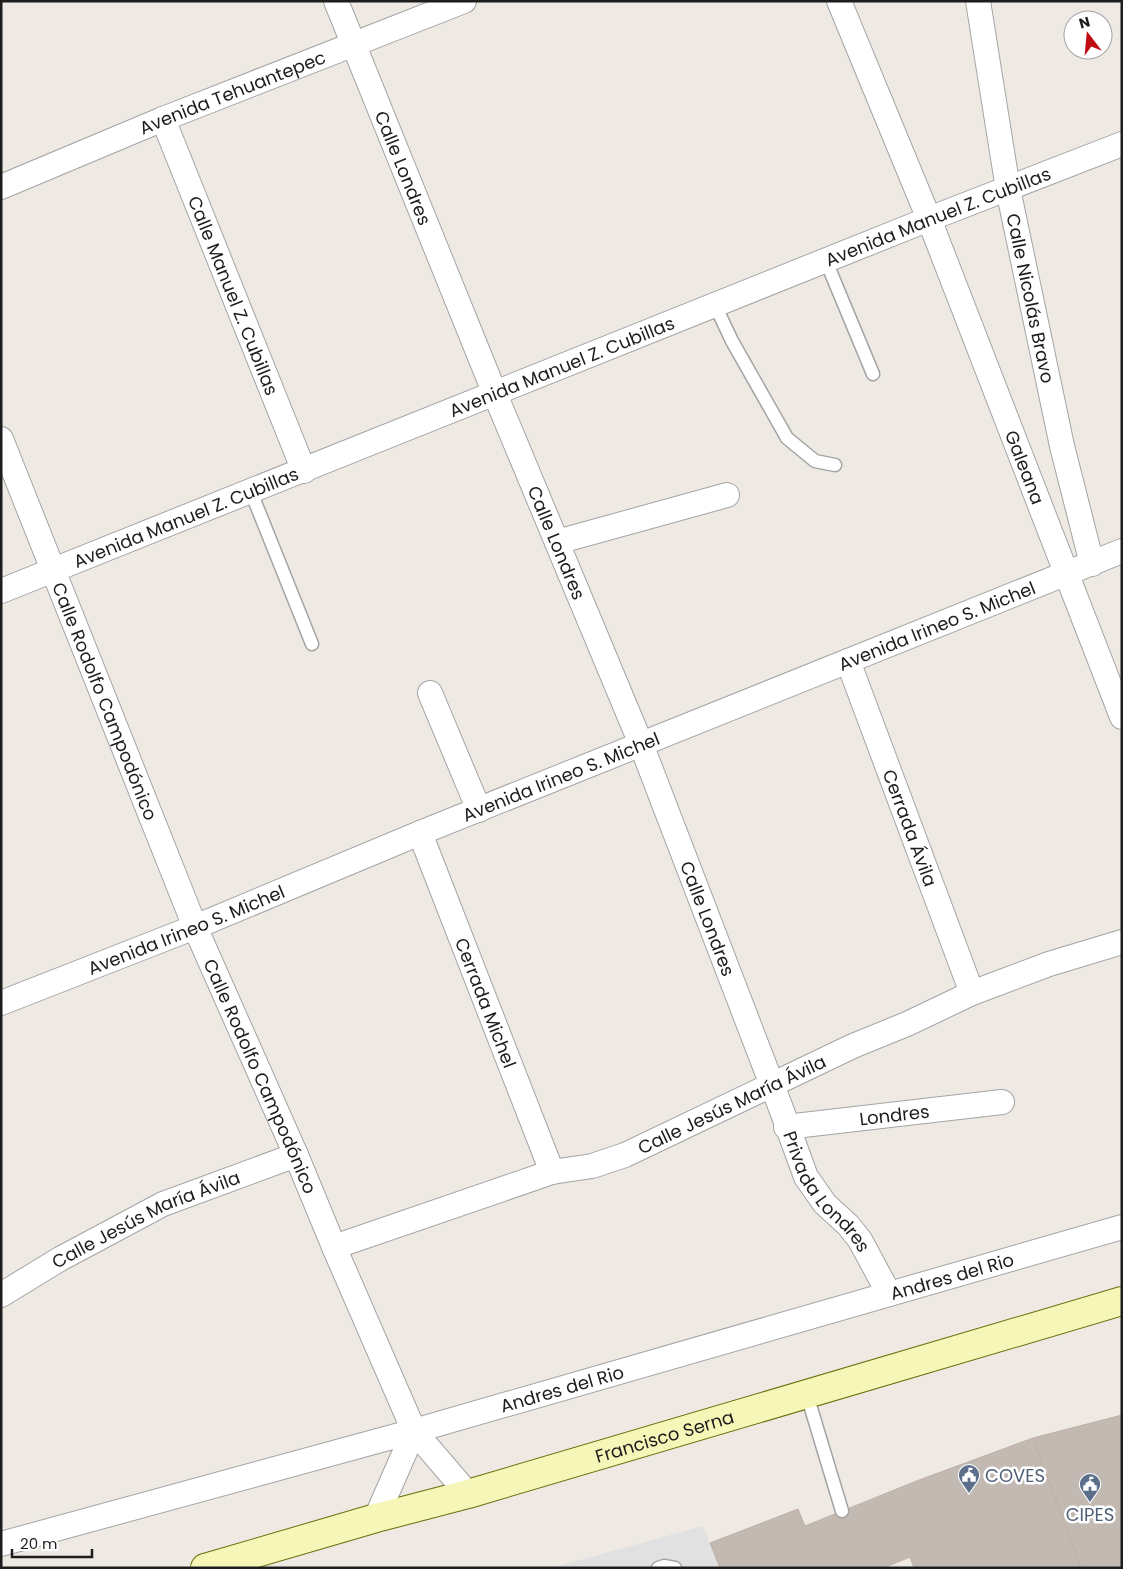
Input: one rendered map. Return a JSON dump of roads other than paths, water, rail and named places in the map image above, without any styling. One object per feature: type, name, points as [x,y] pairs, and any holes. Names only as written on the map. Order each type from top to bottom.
[{"type":"main road","name":"Francisco Serna","points":[[205,1568],[376,1518],[468,1494],[1122,1301]]},
{"type":"street","name":"Calle Londres","points":[[336,1],[495,394],[641,744],[772,1086]]},
{"type":"street","name":"Avenida Tehuantepec","points":[[1,187],[163,119],[464,1]]},
{"type":"street","name":"Galeana","points":[[839,1],[929,219],[1122,717]]},
{"type":"street","name":"Calle Nicolás Bravo","points":[[978,1],[1008,189],[1062,446],[1092,564]]},
{"type":"street","name":"Calle Manuel Z. Cubillas","points":[[163,119],[304,471]]},
{"type":"street","name":"Avenida Manuel Z. Cubillas","points":[[1,591],[929,219],[1122,144]]},
{"type":"street","name":"Calle Rodolfo Campodónico","points":[[1,439],[195,927],[296,1154],[414,1431],[468,1494]]},
{"type":"street","points":[[557,542],[727,495]]},
{"type":"street","name":"Avenida Irineo S. Michel","points":[[1,1003],[195,927],[420,833],[1122,551]]},
{"type":"street","name":"Cerrada Ávila","points":[[848,661],[972,993]]},
{"type":"street","points":[[430,693],[479,810]]},
{"type":"street","name":"Cerrada Michel","points":[[420,833],[552,1172]]},
{"type":"street","name":"Calle Jesús María Ávila","points":[[334,1247],[552,1172],[592,1166],[625,1155],[852,1046],[907,1024],[972,993],[1049,964],[1122,942]]},
{"type":"street","name":"Privada Londres","points":[[772,1086],[806,1178],[825,1204],[848,1225],[860,1240],[889,1294]]},
{"type":"street","name":"Londres","points":[[786,1127],[1002,1102]]},
{"type":"street","name":"Calle Jesús María Ávila","points":[[1,1295],[60,1259],[163,1204],[296,1154]]},
{"type":"street","name":"Andres del Rio","points":[[1,1544],[414,1431],[1122,1227]]},
{"type":"street","points":[[376,1518],[414,1431]]},
{"type":"lane","points":[[826,261],[873,374]]},
{"type":"lane","points":[[715,305],[732,342],[787,438],[815,461],[835,465]]},
{"type":"lane","points":[[251,492],[312,644]]},
{"type":"lane","points":[[807,1395],[842,1511]]},
{"type":"lane","points":[[658,1568],[664,1566],[675,1568]]},
{"type":"place","name":"COVES","points":[[969,1494]]},
{"type":"place","name":"CIPES","points":[[1090,1503]]}]
